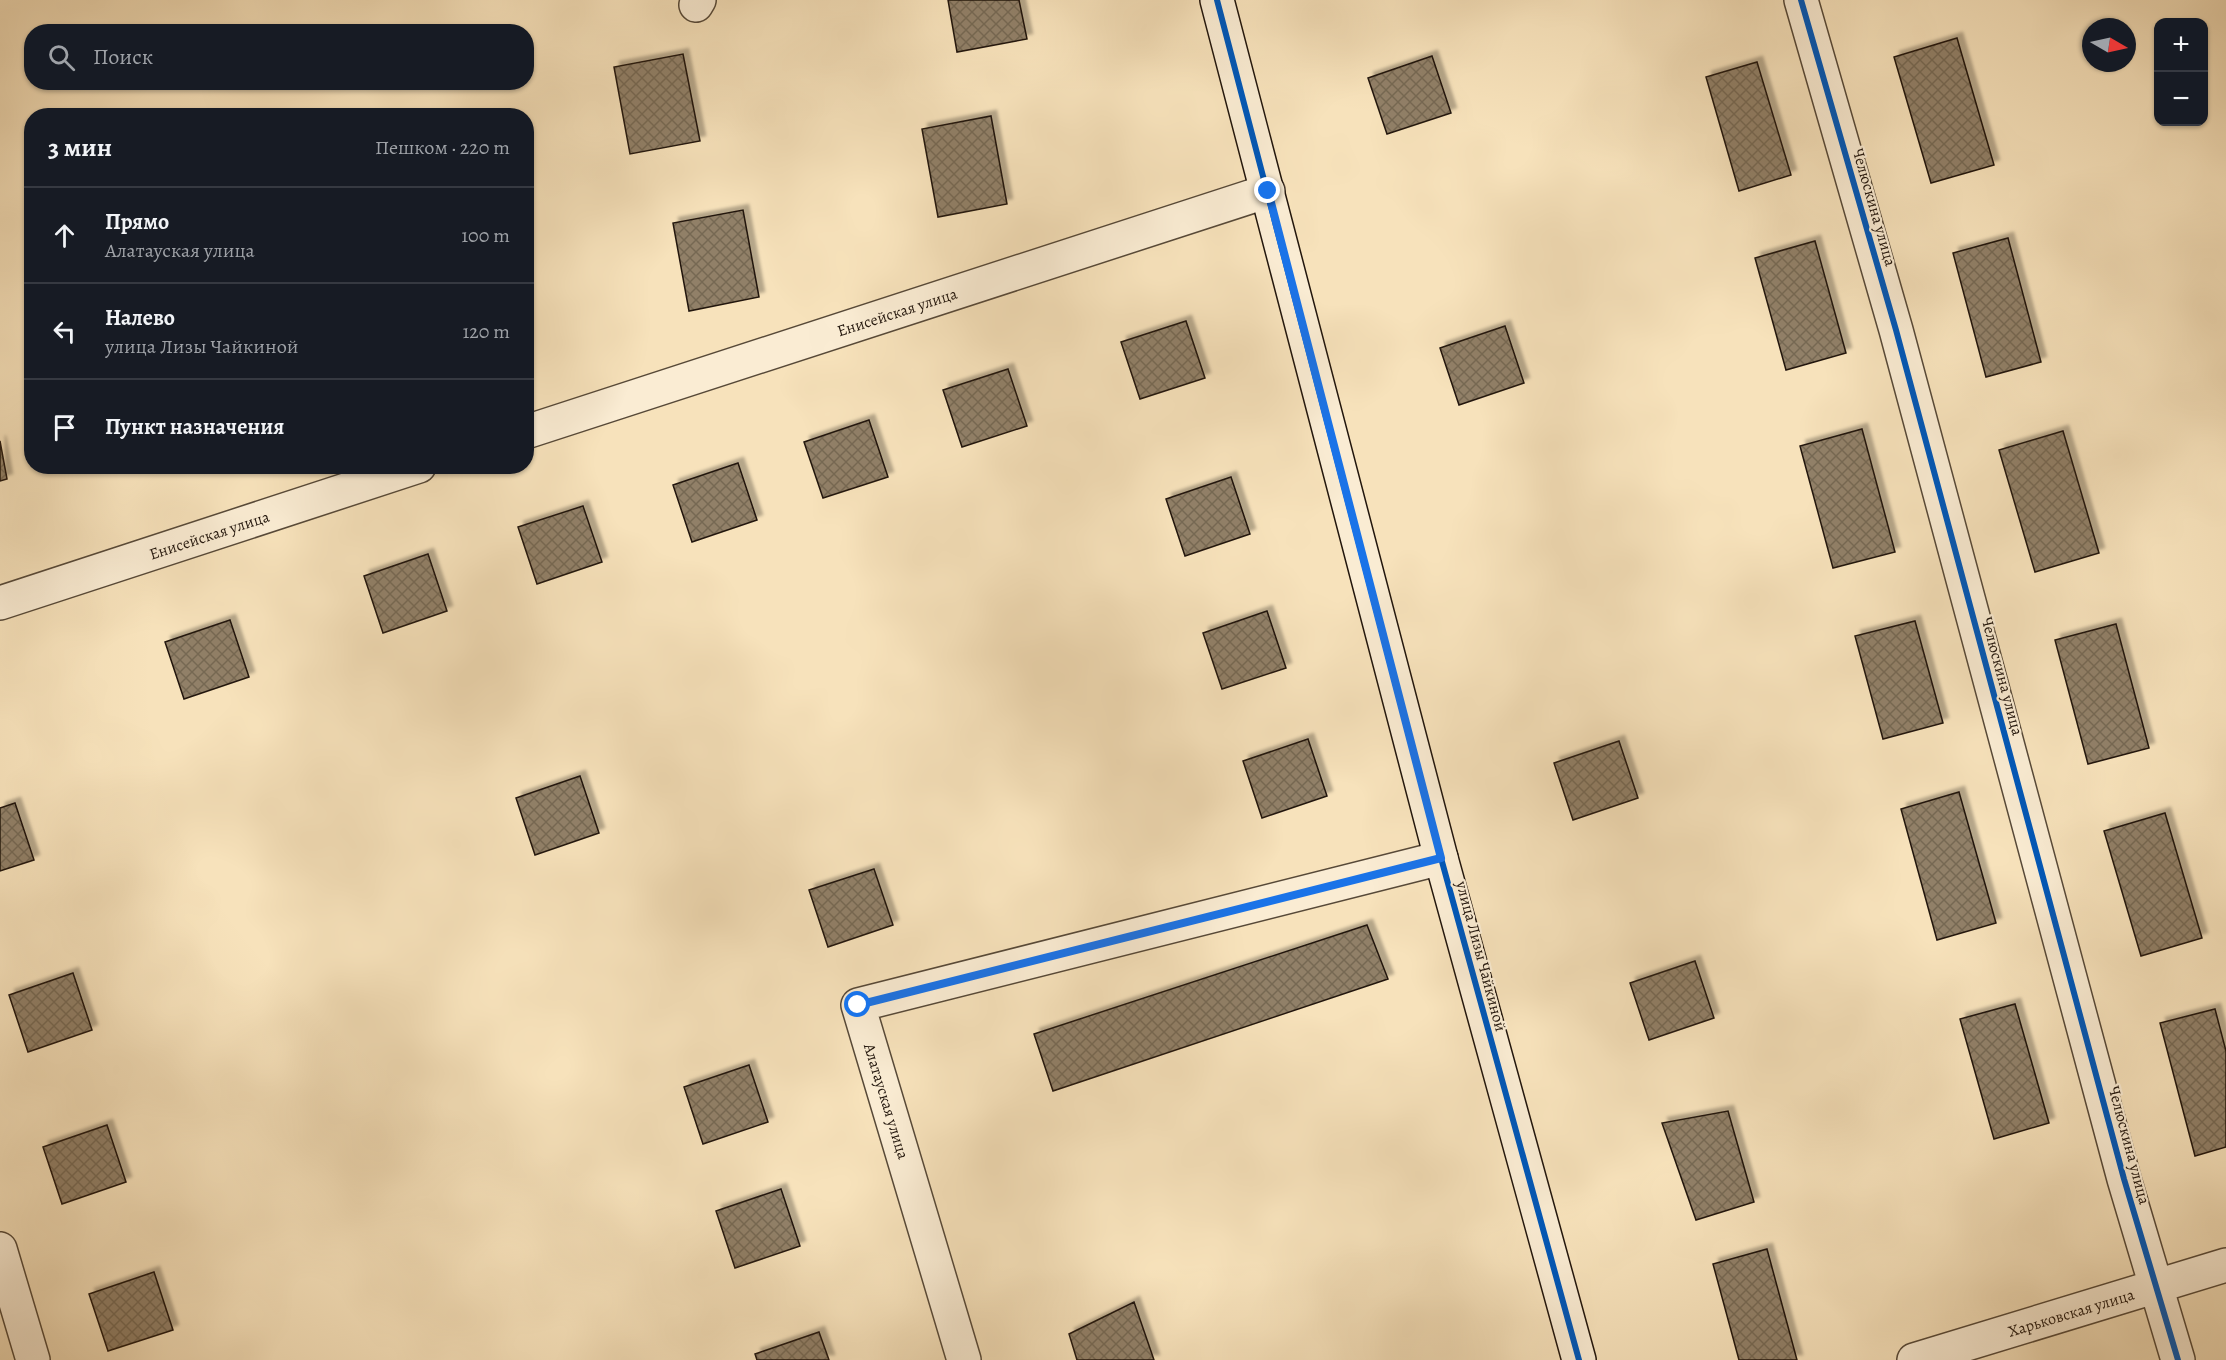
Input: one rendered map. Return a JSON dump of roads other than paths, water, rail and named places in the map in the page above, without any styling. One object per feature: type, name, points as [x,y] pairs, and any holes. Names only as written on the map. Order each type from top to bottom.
[{"type":"street","name":"улица Лизы Чайкиной","points":[[1217,0],[1441,858],[1579,1360]]},
{"type":"street","name":"Челюскина улица","points":[[1801,0],[1900,342],[2124,1179],[2178,1360]]},
{"type":"street","name":"Енисейская улица","points":[[534,429],[1268,191]]},
{"type":"street","name":"Енисейская улица","points":[[0,603],[395,474]]},
{"type":"street","name":"Алатауская улица","points":[[964,1360],[858,1005],[1441,858]]},
{"type":"street","points":[[0,1249],[33,1360]]},
{"type":"street","name":"Харьковская улица","points":[[1914,1360],[2226,1265]]}]
